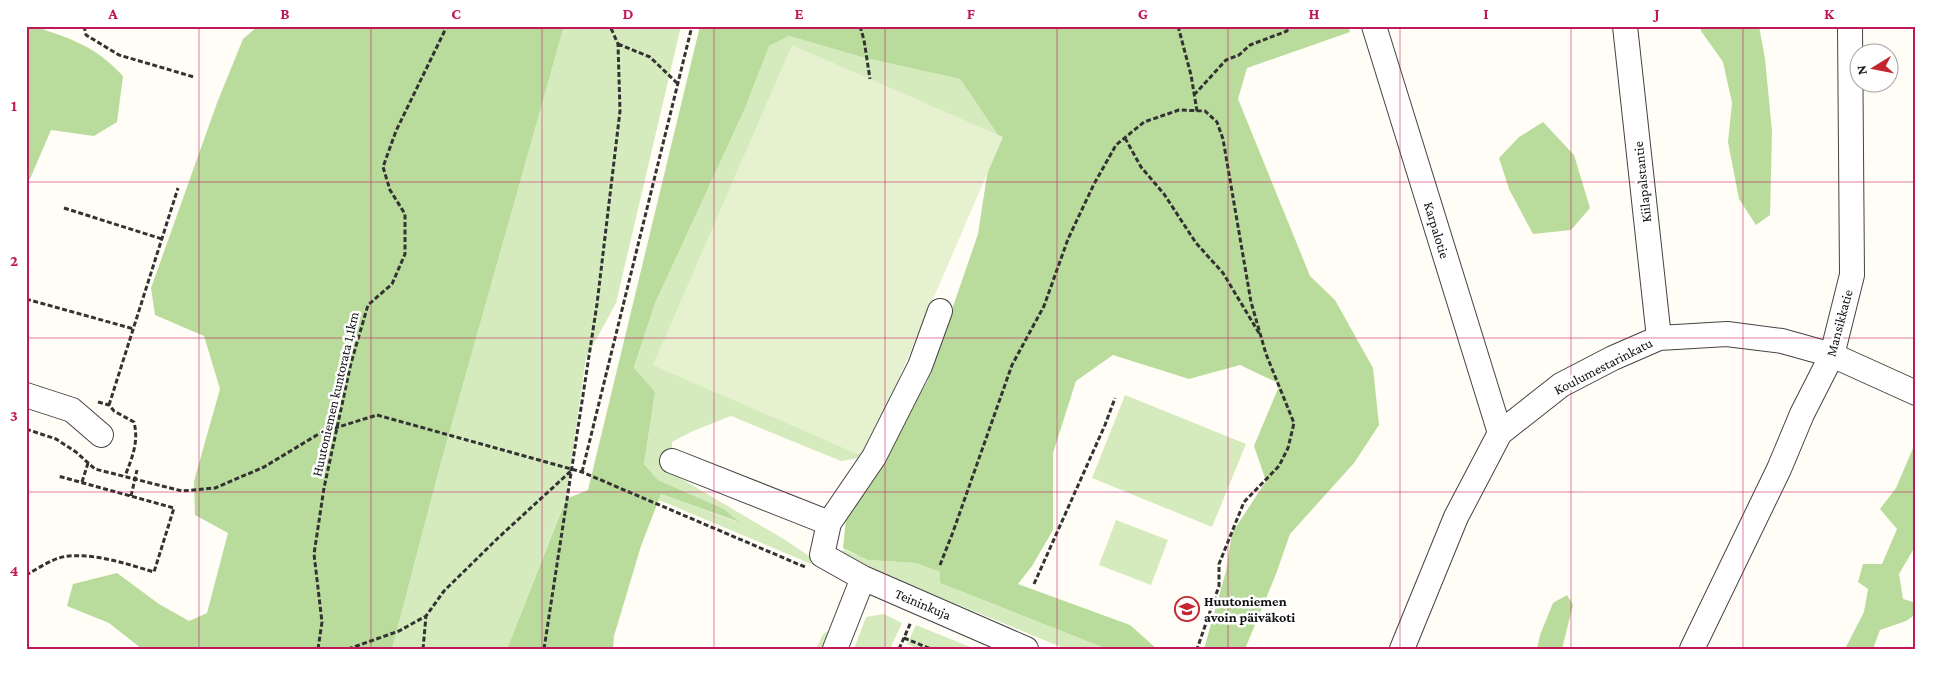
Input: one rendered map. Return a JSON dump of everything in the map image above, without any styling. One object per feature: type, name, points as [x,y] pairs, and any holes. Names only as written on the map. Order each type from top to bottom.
[{"type":"street","name":"Karpalotie","points":[[1374,26],[1500,433]]},
{"type":"street","name":"Kiilapalstantie","points":[[1625,26],[1659,338]]},
{"type":"street","name":"Mansikkatie","points":[[1692,649],[1780,470],[1802,414],[1832,355],[1852,275],[1850,26]]},
{"type":"street","points":[[814,561],[830,523],[874,457],[920,366],[940,311]]},
{"type":"street","name":"Koulumestarinkatu","points":[[1402,649],[1456,517],[1500,433],[1561,385],[1613,358],[1659,338],[1727,334],[1782,341],[1832,355],[1916,393]]},
{"type":"street","points":[[26,395],[72,410],[102,435]]},
{"type":"street","points":[[672,461],[830,523]]},
{"type":"street","name":"Teininkuja","points":[[814,561],[863,578],[1026,649]]},
{"type":"street","points":[[835,649],[863,578]]},
{"type":"path","points":[[84,26],[86,35],[119,55],[194,77]]},
{"type":"path","name":"Huutoniemen kuntorata 1,1km","points":[[318,649],[322,622],[314,554],[324,488],[337,427],[351,364],[368,306],[392,284],[405,254],[405,214],[390,190],[383,167],[396,131],[447,26]]},
{"type":"path","points":[[544,649],[597,304],[620,111],[618,44],[610,26]]},
{"type":"path","points":[[582,472],[692,26]]},
{"type":"path","points":[[860,26],[870,79]]},
{"type":"path","points":[[1178,26],[1189,67],[1197,111]]},
{"type":"path","points":[[1194,95],[1226,60],[1239,55],[1250,45],[1287,31],[1288,26]]},
{"type":"path","points":[[618,44],[650,57],[678,84]]},
{"type":"path","points":[[940,565],[954,532],[1012,365],[1044,306],[1068,239],[1094,184],[1116,145],[1144,122],[1178,110],[1204,111],[1217,122],[1223,139],[1251,302],[1266,354],[1294,423],[1288,448],[1278,466],[1244,502],[1220,564],[1219,586],[1197,649]]},
{"type":"path","points":[[1125,138],[1142,167],[1164,194],[1196,243],[1224,273],[1262,338]]},
{"type":"path","points":[[109,405],[178,188]]},
{"type":"path","points":[[64,208],[162,239]]},
{"type":"path","points":[[26,299],[134,329]]},
{"type":"path","points":[[1034,584],[1105,425],[1114,398]]},
{"type":"path","points":[[26,429],[56,439],[76,452],[95,469],[182,490],[215,488],[264,467],[322,432],[377,415],[582,472],[814,561]]},
{"type":"path","points":[[82,482],[88,463]]},
{"type":"path","points":[[348,649],[398,631],[426,616],[444,591],[573,469]]},
{"type":"path","points":[[131,496],[138,470]]},
{"type":"path","points":[[26,575],[46,564],[69,556],[114,560],[154,572],[174,508],[58,476]]},
{"type":"path","points":[[899,649],[920,603]]},
{"type":"path","points":[[423,649],[426,616]]},
{"type":"path","points":[[904,638],[931,649]]},
{"type":"green space","points":[[26,26],[34,26],[60,35],[92,50],[123,76],[117,122],[94,136],[51,130],[30,179],[26,178]]},
{"type":"green space","points":[[258,26],[564,26],[440,466],[392,649],[142,649],[109,623],[67,606],[73,584],[117,573],[159,604],[189,621],[207,613],[228,533],[195,515],[194,481],[220,389],[204,336],[155,315],[151,288],[217,103],[243,39]]},
{"type":"green space","points":[[564,26],[681,26],[616,303],[586,358],[566,498],[507,649],[392,649],[440,466]]},
{"type":"green space","points":[[700,26],[1348,26],[1350,32],[1247,68],[1238,99],[1310,276],[1335,300],[1373,368],[1379,425],[1354,463],[1290,534],[1276,574],[1245,649],[1204,649],[1226,571],[1232,533],[1266,481],[1254,446],[1280,384],[1240,365],[1189,379],[1113,355],[1076,381],[1053,453],[1053,530],[1032,566],[1018,584],[1130,625],[1157,649],[1107,649],[940,583],[940,572],[916,563],[868,560],[843,548],[846,519],[927,382],[978,234],[987,175],[998,135],[960,79],[865,58],[789,36],[769,46],[744,110],[655,303],[634,368],[655,392],[644,464],[658,480],[724,509],[739,522],[661,494],[641,546],[614,636],[613,649],[507,649],[566,499],[588,490]]},
{"type":"green space","points":[[1700,26],[1759,26],[1765,59],[1772,131],[1770,215],[1756,225],[1739,199],[1728,142],[1732,103],[1723,62],[1701,31]]},
{"type":"green space","points":[[789,36],[865,58],[960,79],[998,135],[654,365],[865,457],[841,461],[731,416],[693,431],[672,442],[673,474],[787,541],[828,569],[809,563],[659,500],[661,494],[737,522],[724,509],[658,480],[644,464],[655,392],[634,369],[655,303],[769,46]]},
{"type":"green space","points":[[792,45],[1003,137],[865,457],[653,365]]},
{"type":"green space","points":[[1543,122],[1574,155],[1590,208],[1571,230],[1533,234],[1509,189],[1499,158],[1519,137]]},
{"type":"green space","points":[[1125,395],[1246,444],[1212,527],[1092,478]]},
{"type":"green space","points":[[1916,441],[1916,545],[1899,574],[1903,599],[1916,603],[1916,614],[1906,621],[1880,630],[1873,649],[1845,649],[1864,612],[1868,589],[1858,582],[1863,564],[1882,564],[1897,529],[1880,509],[1896,488]]},
{"type":"green space","points":[[1116,520],[1168,540],[1151,585],[1099,565]]},
{"type":"green space","points":[[843,549],[869,560],[916,563],[940,572],[940,583],[1107,649],[1066,649],[864,566],[843,560]]},
{"type":"green space","points":[[1567,595],[1573,605],[1562,649],[1537,649],[1540,635],[1553,603]]},
{"type":"green space","points":[[884,614],[902,623],[890,649],[854,649],[866,617]]},
{"type":"green space","points":[[916,625],[975,649],[918,649],[907,644]]},
{"type":"green space","points":[[833,628],[832,649],[816,649],[823,634]]},
{"type":"place","name":"Huutoniemen avoin päiväkoti","points":[[1187,609]]}]
